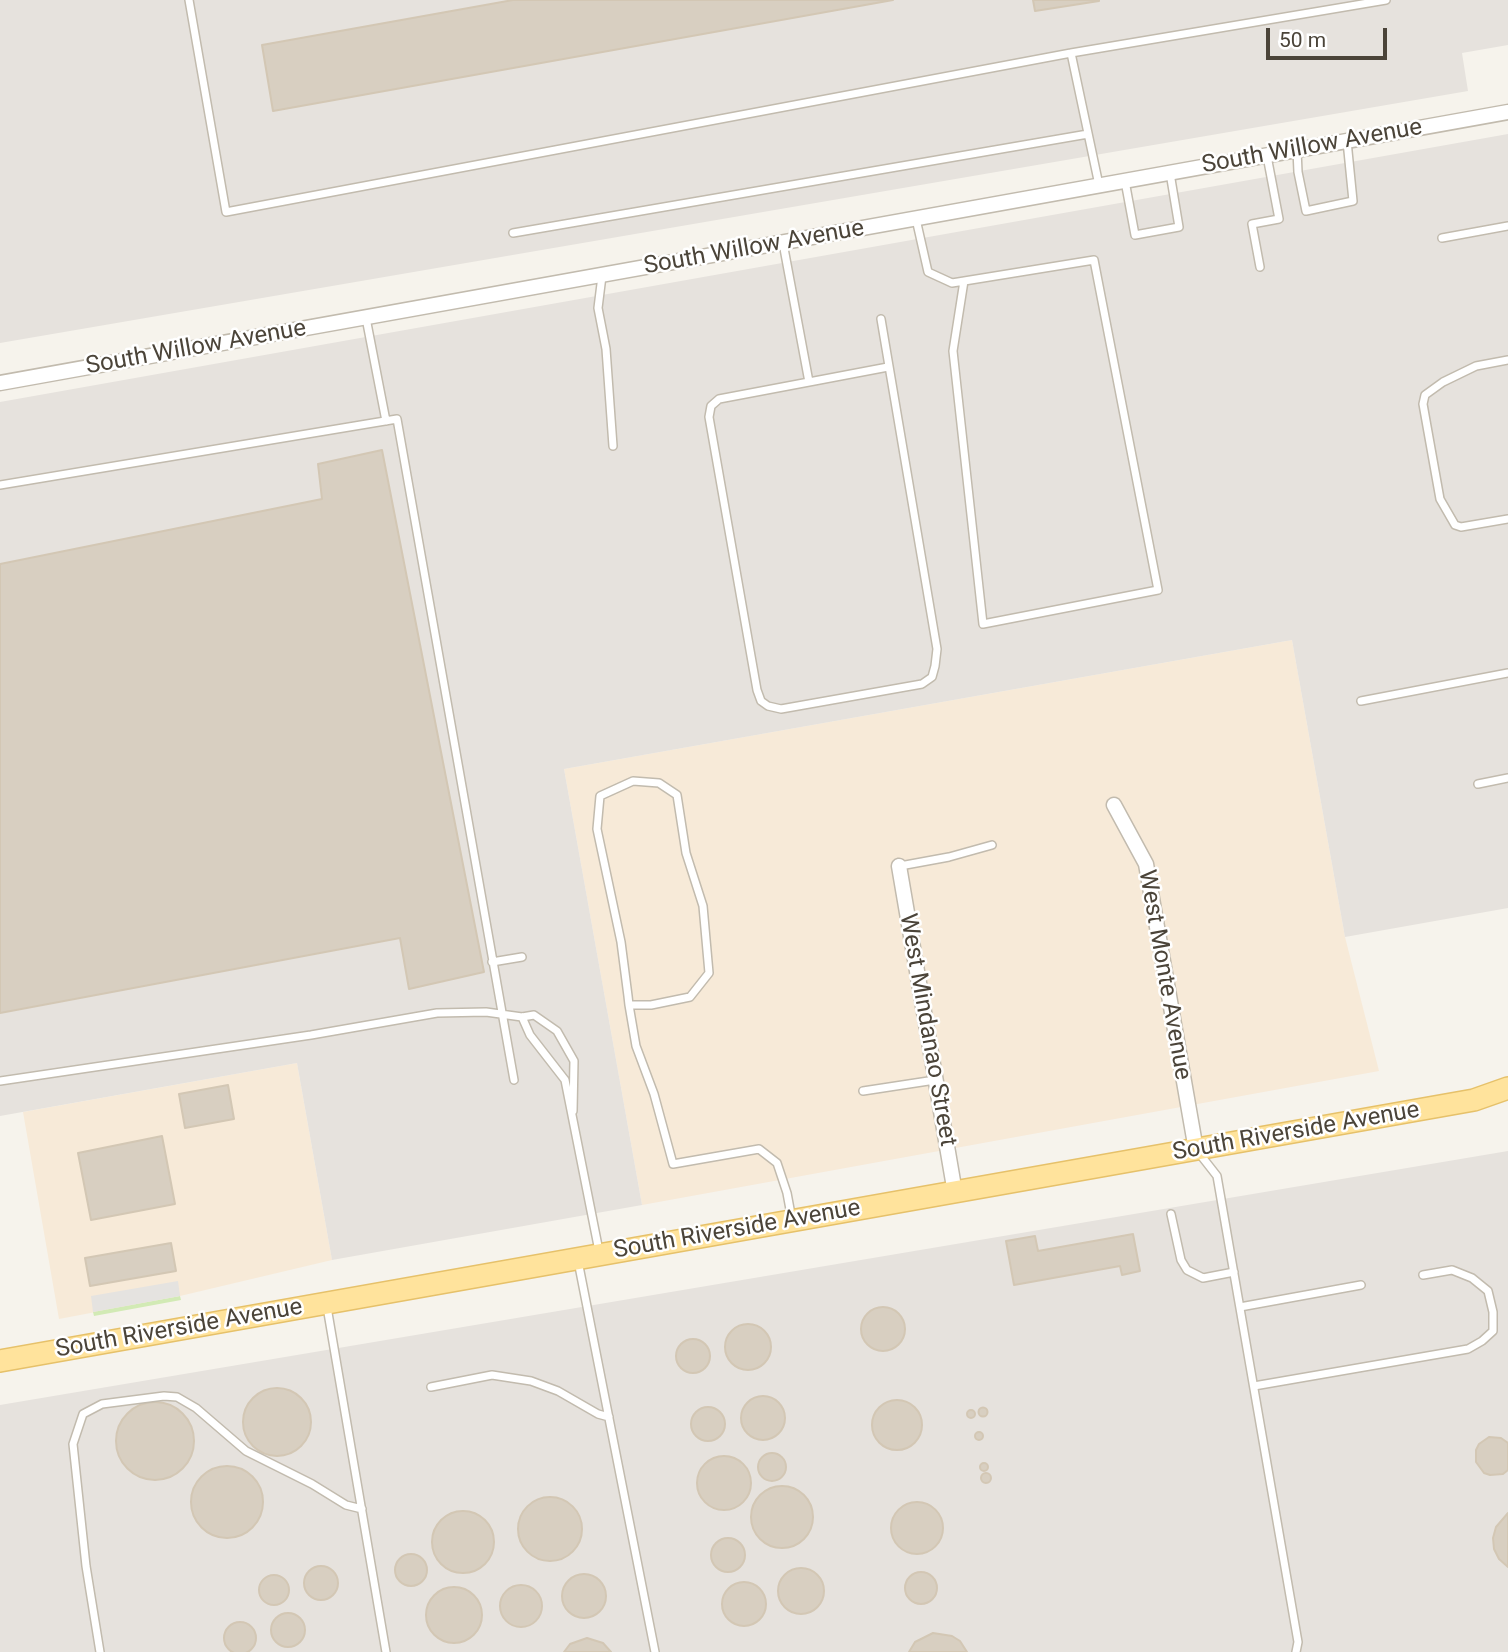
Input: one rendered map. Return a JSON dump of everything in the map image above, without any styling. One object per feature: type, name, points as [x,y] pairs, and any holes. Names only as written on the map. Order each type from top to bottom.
[{"type":"main road","name":"South Riverside Avenue","points":[[0,1361],[1474,1100],[1508,1088]]},
{"type":"main road","name":"South Riverside Avenue","points":[[1474,1100],[1508,1101]]},
{"type":"street","name":"South Willow Avenue","points":[[0,383],[1508,112]]},
{"type":"street","name":"West Monte Avenue","points":[[1114,806],[1146,864],[1196,1150]]},
{"type":"street","name":"West Mindanao Street","points":[[899,866],[955,1193]]},
{"type":"lane","points":[[189,0],[226,212],[1071,53],[1386,0]]},
{"type":"lane","points":[[1071,53],[1099,186]]},
{"type":"lane","points":[[513,233],[1088,134]]},
{"type":"lane","points":[[1297,150],[1298,172],[1306,211],[1353,201],[1347,141]]},
{"type":"lane","points":[[1260,267],[1252,224],[1279,219],[1267,156]]},
{"type":"lane","points":[[1125,181],[1135,235],[1179,227],[1170,173]]},
{"type":"lane","points":[[916,219],[928,272],[952,283],[964,281],[1094,260],[1158,590],[983,624],[953,351],[964,281]]},
{"type":"lane","points":[[1442,238],[1508,226]]},
{"type":"lane","points":[[783,243],[809,382]]},
{"type":"lane","points":[[602,275],[598,308],[606,349],[613,446]]},
{"type":"lane","points":[[366,318],[386,421]]},
{"type":"lane","points":[[881,319],[887,367],[937,649],[935,666],[932,677],[922,684],[782,709],[761,701],[757,690],[709,417],[711,406],[719,398],[887,367]]},
{"type":"lane","points":[[1508,360],[1476,366],[1443,382],[1425,394],[1423,404],[1440,499],[1455,525],[1461,527],[1508,519]]},
{"type":"lane","points":[[0,485],[397,419],[514,1080]]},
{"type":"lane","points":[[1361,701],[1508,673]]},
{"type":"lane","points":[[1478,784],[1508,778]]},
{"type":"lane","points":[[629,1005],[651,1005],[690,998],[709,973],[703,906],[686,853],[677,795],[659,783],[634,781],[600,796],[597,829],[621,942],[629,1005],[636,1046],[654,1094],[673,1164],[759,1149],[777,1163],[787,1193],[792,1221]]},
{"type":"lane","points":[[899,866],[949,857],[992,845]]},
{"type":"lane","points":[[492,962],[522,957]]},
{"type":"lane","points":[[0,1081],[459,1011],[522,1017],[534,1015],[557,1031],[573,1061],[573,1111]]},
{"type":"lane","points":[[522,1017],[530,1035],[565,1080],[599,1253]]},
{"type":"lane","points":[[863,1091],[936,1080]]},
{"type":"lane","points":[[1196,1150],[1217,1176],[1298,1642],[1296,1652]]},
{"type":"lane","points":[[1171,1214],[1181,1260],[1187,1270],[1203,1278],[1234,1272]]},
{"type":"lane","points":[[578,1257],[655,1652]]},
{"type":"lane","points":[[1254,1385],[1468,1349],[1493,1331],[1493,1312],[1488,1291],[1472,1278],[1452,1270],[1423,1275]]},
{"type":"lane","points":[[1240,1307],[1362,1285]]},
{"type":"lane","points":[[327,1303],[386,1652]]},
{"type":"lane","points":[[431,1387],[492,1375],[531,1381],[558,1391],[598,1414],[609,1417]]},
{"type":"lane","points":[[100,1652],[86,1566],[73,1444],[83,1414],[102,1405],[164,1396],[177,1397],[196,1408],[246,1451],[312,1484],[346,1505],[362,1509]]},
{"type":"shaded area","points":[[0,0],[1508,0],[1508,45],[1462,53],[1468,91],[0,343]]},
{"type":"shaded area","points":[[1508,134],[1508,908],[1345,937],[1292,640],[564,769],[642,1205],[332,1260],[297,1063],[0,1116],[0,402]]},
{"type":"shaded area","points":[[1292,640],[1345,937],[1379,1071],[642,1205],[564,769]]},
{"type":"shaded area","points":[[297,1063],[332,1260],[180,1296],[59,1319],[23,1112]]},
{"type":"shaded area","points":[[1508,1151],[1508,1652],[0,1652],[0,1405]]},
{"type":"shaded area","points":[[178,1281],[180,1296],[93,1312],[91,1296]]},
{"type":"green space","points":[[180,1296],[181,1300],[94,1316],[93,1312]]},
{"type":"building","points":[[513,0],[893,0],[273,111],[262,45]]},
{"type":"building","points":[[1033,0],[1099,0],[1099,1],[1035,11]]},
{"type":"building","points":[[382,450],[484,972],[409,989],[400,938],[0,1013],[0,564],[322,499],[318,464]]},
{"type":"building","points":[[228,1085],[234,1119],[185,1128],[179,1094]]},
{"type":"building","points":[[162,1136],[175,1204],[91,1220],[78,1153]]},
{"type":"building","points":[[1133,1234],[1140,1271],[1122,1275],[1120,1266],[1014,1285],[1006,1241],[1035,1236],[1038,1251]]},
{"type":"building","points":[[171,1243],[176,1271],[90,1286],[85,1258]]},
{"type":"building","points":[[883,1307],[898,1314],[905,1329],[898,1344],[883,1351],[868,1344],[861,1329],[868,1314]]},
{"type":"building","points":[[748,1324],[765,1330],[771,1347],[765,1364],[748,1370],[731,1364],[725,1347],[731,1330]]},
{"type":"building","points":[[693,1339],[705,1344],[710,1356],[705,1368],[693,1373],[681,1368],[676,1356],[681,1344]]},
{"type":"building","points":[[270,1388],[284,1388],[296,1393],[306,1403],[311,1422],[306,1441],[296,1451],[284,1456],[270,1456],[258,1451],[248,1441],[243,1429],[243,1415],[248,1403],[258,1393]]},
{"type":"building","points":[[763,1396],[772,1397],[779,1402],[784,1409],[784,1427],[779,1434],[772,1439],[763,1440],[754,1439],[747,1434],[742,1427],[741,1418],[742,1409],[747,1402],[754,1397]]},
{"type":"building","points":[[887,1401],[907,1401],[921,1415],[921,1435],[907,1449],[887,1449],[873,1435],[873,1415]]},
{"type":"building","points":[[147,1402],[163,1402],[177,1408],[188,1419],[194,1433],[194,1449],[188,1463],[177,1474],[163,1480],[147,1480],[133,1474],[122,1463],[116,1449],[116,1433],[122,1419],[133,1408]]},
{"type":"building","points":[[708,1407],[720,1412],[725,1424],[720,1436],[708,1441],[696,1436],[691,1424],[696,1412]]},
{"type":"building","points":[[983,1408],[987,1412],[983,1416],[979,1412]]},
{"type":"building","points":[[971,1410],[975,1414],[971,1418],[967,1414]]},
{"type":"building","points":[[979,1432],[983,1436],[979,1440],[975,1436]]},
{"type":"building","points":[[1489,1437],[1501,1438],[1508,1443],[1508,1470],[1503,1474],[1484,1473],[1476,1462],[1479,1444]]},
{"type":"building","points":[[772,1453],[782,1457],[786,1467],[782,1477],[772,1481],[762,1477],[758,1467],[762,1457]]},
{"type":"building","points":[[724,1456],[743,1464],[751,1483],[743,1502],[724,1510],[705,1502],[697,1483],[705,1464]]},
{"type":"building","points":[[984,1463],[988,1467],[984,1471],[980,1467]]},
{"type":"building","points":[[227,1466],[247,1472],[257,1482],[263,1502],[257,1522],[247,1532],[227,1538],[207,1532],[197,1522],[191,1502],[197,1482],[207,1472]]},
{"type":"building","points":[[986,1473],[991,1478],[986,1483],[981,1478]]},
{"type":"building","points":[[782,1486],[804,1495],[813,1517],[804,1539],[782,1548],[760,1539],[751,1517],[760,1495]]},
{"type":"building","points":[[550,1497],[568,1503],[576,1511],[582,1529],[576,1547],[568,1555],[550,1561],[532,1555],[524,1547],[518,1529],[524,1511],[532,1503]]},
{"type":"building","points":[[917,1502],[936,1509],[943,1528],[936,1547],[917,1554],[898,1547],[891,1528],[898,1509]]},
{"type":"building","points":[[457,1511],[469,1511],[485,1520],[492,1530],[492,1554],[485,1564],[469,1573],[457,1573],[446,1568],[437,1559],[432,1548],[432,1536],[437,1525],[446,1516]]},
{"type":"building","points":[[1508,1513],[1508,1567],[1499,1559],[1493,1538],[1496,1527]]},
{"type":"building","points":[[728,1538],[740,1543],[745,1555],[740,1567],[728,1572],[716,1567],[711,1555],[716,1543]]},
{"type":"building","points":[[411,1554],[422,1559],[427,1570],[422,1581],[411,1586],[400,1581],[395,1570],[400,1559]]},
{"type":"building","points":[[321,1566],[333,1571],[338,1583],[333,1595],[321,1600],[309,1595],[304,1583],[309,1571]]},
{"type":"building","points":[[801,1568],[817,1575],[824,1591],[817,1607],[801,1614],[785,1607],[778,1591],[785,1575]]},
{"type":"building","points":[[921,1572],[932,1577],[937,1588],[932,1599],[921,1604],[910,1599],[905,1588],[910,1577]]},
{"type":"building","points":[[584,1574],[593,1575],[600,1580],[605,1587],[605,1605],[600,1612],[593,1617],[584,1618],[575,1617],[568,1612],[563,1605],[562,1596],[563,1587],[568,1580],[575,1575]]},
{"type":"building","points":[[274,1575],[280,1576],[288,1584],[288,1596],[280,1604],[274,1605],[268,1604],[260,1596],[259,1590],[260,1584],[268,1576]]},
{"type":"building","points":[[744,1582],[760,1588],[766,1604],[760,1620],[744,1626],[728,1620],[722,1604],[728,1588]]},
{"type":"building","points":[[521,1585],[536,1591],[542,1606],[536,1621],[521,1627],[506,1621],[500,1606],[506,1591]]},
{"type":"building","points":[[454,1587],[465,1589],[474,1595],[480,1604],[480,1626],[474,1635],[465,1641],[454,1643],[443,1641],[434,1635],[428,1626],[426,1615],[428,1604],[434,1595],[443,1589]]},
{"type":"building","points":[[288,1613],[300,1618],[305,1630],[300,1642],[288,1647],[276,1642],[271,1630],[276,1618]]},
{"type":"building","points":[[240,1622],[251,1627],[256,1638],[251,1649],[240,1654],[229,1649],[224,1638],[229,1627]]},
{"type":"building","points":[[933,1633],[952,1636],[960,1641],[967,1652],[909,1652],[915,1642]]},
{"type":"building","points":[[587,1638],[603,1643],[611,1652],[564,1652],[570,1644]]}]
